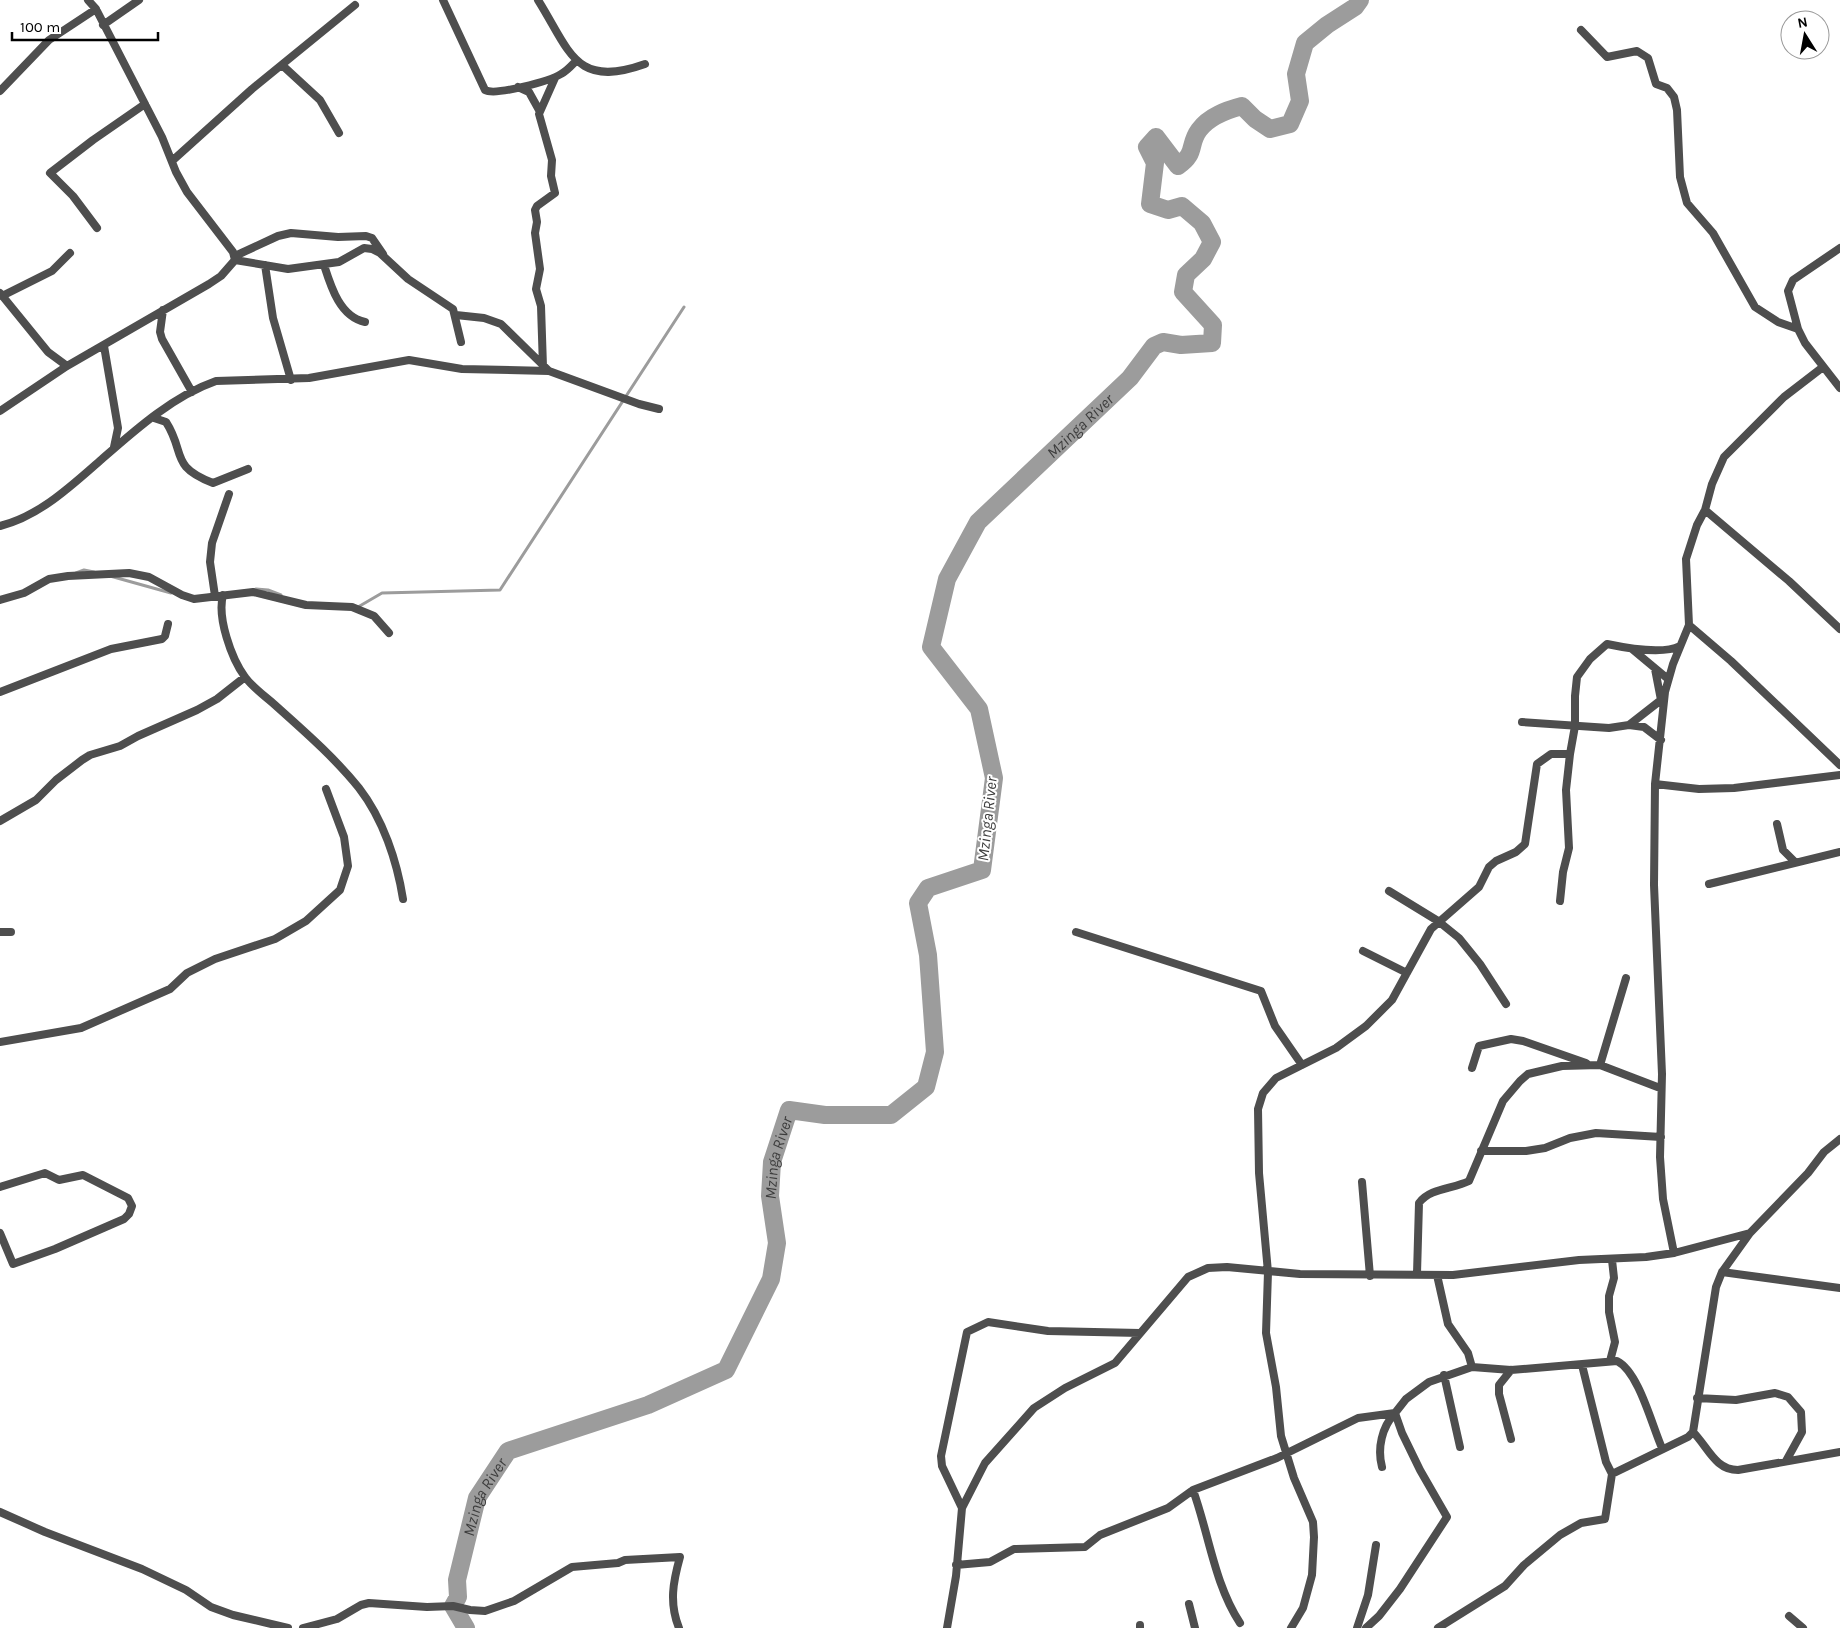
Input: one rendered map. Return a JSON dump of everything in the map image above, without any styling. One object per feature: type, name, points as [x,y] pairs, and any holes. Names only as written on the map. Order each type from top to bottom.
[{"type":"street","points":[[88,0],[96,9],[145,104],[187,192],[235,258],[288,269],[324,265],[345,260],[364,248],[380,253],[408,279],[453,309],[456,315],[460,342]]},
{"type":"street","points":[[103,25],[139,0]]},
{"type":"street","points":[[443,0],[485,90],[493,93],[555,78],[564,73],[576,61]]},
{"type":"street","points":[[538,0],[576,61],[589,70],[608,74],[622,72],[645,64]]},
{"type":"street","points":[[172,161],[282,65],[355,5]]},
{"type":"street","points":[[0,91],[49,40],[96,9]]},
{"type":"street","points":[[1581,30],[1608,57],[1637,51],[1648,58],[1656,84],[1667,88],[1674,97],[1677,110],[1680,178],[1687,202],[1713,233],[1755,307],[1778,322],[1798,329]]},
{"type":"street","points":[[282,65],[320,100],[339,133]]},
{"type":"street","points":[[539,110],[555,78]]},
{"type":"street","points":[[518,87],[529,92],[539,110],[544,139],[552,160],[551,176],[555,193],[537,206],[535,210],[537,222],[534,232],[540,269],[536,289],[540,306],[546,370]]},
{"type":"street","points":[[98,228],[73,196],[50,173],[145,104]]},
{"type":"street","points":[[0,411],[67,366],[221,276],[235,258],[278,236],[291,233],[338,237],[366,236],[372,238],[386,259]]},
{"type":"street","points":[[1840,248],[1793,280],[1788,291],[1798,329],[1823,367],[1840,388]]},
{"type":"street","points":[[67,366],[48,352],[1,295],[52,271],[70,253]]},
{"type":"street","points":[[265,265],[273,318],[291,380]]},
{"type":"street","points":[[324,265],[329,281],[342,307],[352,318],[365,322]]},
{"type":"street","points":[[163,310],[160,332],[162,339],[192,392]]},
{"type":"street","points":[[456,315],[484,318],[501,324],[546,370]]},
{"type":"street","points":[[104,346],[118,428],[113,449]]},
{"type":"street","points":[[0,526],[16,520],[59,496],[113,449],[192,392],[205,385],[225,380],[291,380],[409,360],[462,369],[546,370],[639,404],[659,409]]},
{"type":"street","points":[[1674,1253],[1663,1200],[1660,1157],[1662,1035],[1654,886],[1655,784],[1665,692],[1688,624],[1686,559],[1697,525],[1705,510],[1712,484],[1724,457],[1784,397],[1823,367]]},
{"type":"street","points":[[154,418],[166,422],[181,461],[192,474],[212,483],[248,469]]},
{"type":"street","points":[[229,494],[212,544],[210,562],[219,596],[222,621],[245,677],[314,740],[359,788],[391,848],[400,877],[403,899]]},
{"type":"street","points":[[1705,510],[1790,580],[1840,629]]},
{"type":"street","points":[[0,600],[24,593],[48,580],[116,572],[150,577],[182,595],[194,599],[253,592],[306,605],[352,607],[374,616],[389,632]]},
{"type":"street","points":[[0,692],[111,649],[162,639],[165,636],[168,624]]},
{"type":"street","points":[[1688,624],[1731,661],[1840,765]]},
{"type":"street","points":[[1560,901],[1563,872],[1569,848],[1566,790],[1575,726],[1574,696],[1577,677],[1590,659],[1607,644],[1632,649],[1669,650],[1680,646]]},
{"type":"street","points":[[1632,649],[1668,679]]},
{"type":"street","points":[[1655,669],[1661,700]]},
{"type":"street","points":[[0,821],[36,800],[56,780],[90,755],[120,746],[197,710],[217,699],[245,677]]},
{"type":"street","points":[[1522,722],[1618,728],[1629,725],[1661,700],[1665,692]]},
{"type":"street","points":[[1629,725],[1644,727],[1661,740]]},
{"type":"street","points":[[1291,1628],[1303,1608],[1312,1575],[1314,1532],[1310,1513],[1281,1436],[1276,1387],[1266,1334],[1268,1272],[1259,1173],[1258,1109],[1260,1100],[1268,1084],[1287,1071],[1336,1048],[1366,1026],[1392,1000],[1431,929],[1438,921],[1479,888],[1489,867],[1496,861],[1516,852],[1526,844],[1537,764],[1551,754],[1570,754]]},
{"type":"street","points":[[1655,784],[1699,789],[1734,788],[1840,775]]},
{"type":"street","points":[[0,1042],[80,1028],[170,989],[186,973],[215,959],[275,939],[306,921],[340,890],[345,880],[348,866],[344,837],[326,789]]},
{"type":"street","points":[[1776,824],[1783,850],[1795,862]]},
{"type":"street","points":[[1710,884],[1840,852]]},
{"type":"street","points":[[1389,891],[1438,921],[1469,949],[1506,1004]]},
{"type":"street","points":[[0,932],[11,932]]},
{"type":"street","points":[[1076,932],[1261,991],[1275,1026],[1302,1065]]},
{"type":"street","points":[[1363,951],[1407,973]]},
{"type":"street","points":[[1596,1065],[1626,978]]},
{"type":"street","points":[[1472,1068],[1479,1046],[1511,1040],[1523,1041],[1660,1088]]},
{"type":"street","points":[[1416,1274],[1419,1203],[1423,1198],[1431,1194],[1468,1181],[1503,1102],[1524,1077],[1540,1070],[1562,1066],[1596,1065]]},
{"type":"street","points":[[1481,1151],[1526,1151],[1558,1144],[1570,1138],[1596,1133],[1661,1137]]},
{"type":"street","points":[[1612,1474],[1662,1448],[1688,1438],[1693,1432],[1716,1287],[1722,1272],[1750,1233],[1808,1173],[1824,1152],[1840,1140]]},
{"type":"street","points":[[0,1187],[45,1173],[59,1180],[83,1175],[128,1198],[132,1206],[129,1214],[124,1219],[55,1250],[13,1264],[0,1233]]},
{"type":"street","points":[[1362,1182],[1370,1276]]},
{"type":"street","points":[[947,1628],[962,1508],[985,1462],[1034,1408],[1065,1388],[1115,1363],[1181,1282],[1198,1272],[1214,1267],[1268,1272],[1370,1276],[1437,1275],[1498,1271],[1578,1260],[1612,1260],[1674,1253],[1750,1233]]},
{"type":"street","points":[[1610,1361],[1615,1342],[1609,1312],[1609,1296],[1614,1278],[1612,1260]]},
{"type":"street","points":[[1722,1272],[1840,1288]]},
{"type":"street","points":[[1437,1275],[1448,1324],[1468,1353],[1472,1367]]},
{"type":"street","points":[[962,1508],[942,1466],[942,1456],[967,1332],[988,1322],[1048,1331],[1140,1333]]},
{"type":"street","points":[[1382,1467],[1380,1444],[1388,1420],[1415,1391],[1444,1375],[1472,1367],[1511,1370],[1617,1361],[1627,1368],[1641,1394],[1662,1448]]},
{"type":"street","points":[[1438,1628],[1505,1586],[1524,1565],[1560,1535],[1581,1523],[1604,1518],[1612,1474],[1606,1462],[1582,1365]]},
{"type":"street","points":[[1511,1370],[1499,1385],[1499,1394],[1511,1439]]},
{"type":"street","points":[[1444,1375],[1460,1446]]},
{"type":"street","points":[[1697,1398],[1736,1400],[1775,1393],[1788,1397],[1801,1412],[1802,1432],[1786,1461]]},
{"type":"street","points":[[956,1565],[990,1562],[1014,1548],[1085,1547],[1100,1535],[1168,1508],[1193,1490],[1286,1453],[1358,1418],[1395,1413]]},
{"type":"street","points":[[1366,1628],[1379,1616],[1400,1589],[1447,1517],[1420,1470],[1402,1433],[1395,1413]]},
{"type":"street","points":[[1693,1432],[1720,1466],[1728,1470],[1738,1470],[1840,1452]]},
{"type":"street","points":[[1193,1490],[1203,1519],[1220,1586],[1228,1604],[1240,1623]]},
{"type":"street","points":[[0,1512],[45,1532],[142,1569],[186,1590],[211,1607],[233,1615],[288,1628]]},
{"type":"street","points":[[1357,1628],[1368,1595],[1376,1545]]},
{"type":"street","points":[[303,1628],[337,1619],[361,1605],[369,1603],[427,1607],[454,1606],[470,1610],[486,1610],[514,1601],[572,1567],[618,1563],[625,1560],[680,1557],[672,1590],[672,1607],[679,1628]]},
{"type":"street","points":[[1189,1604],[1195,1628]]},
{"type":"street","points":[[1790,1616],[1803,1628]]},
{"type":"waterway","name":"Mzinga River","points":[[466,1628],[453,1606],[458,1597],[457,1580],[477,1498],[508,1451],[648,1405],[726,1370],[771,1279],[777,1243],[770,1196],[772,1162],[789,1110],[825,1115],[891,1115],[926,1087],[935,1052],[928,955],[918,903],[928,888],[982,870],[994,778],[979,709],[931,647],[947,579],[978,522],[1130,378],[1154,346],[1163,342],[1181,345],[1212,343],[1213,325],[1183,292],[1186,275],[1203,259],[1212,242],[1202,223],[1182,206],[1168,210],[1150,204],[1155,163],[1147,147],[1156,137],[1178,166],[1188,157],[1196,135],[1203,125],[1219,114],[1242,106],[1255,119],[1270,129],[1290,124],[1300,101],[1296,74],[1305,43],[1327,25],[1355,7],[1360,0]]},
{"type":"waterway","points":[[358,607],[382,593],[500,590],[684,307]]},
{"type":"waterway","points":[[76,573],[84,570],[94,572]]},
{"type":"waterway","points":[[110,576],[171,593]]},
{"type":"waterway","points":[[256,589],[268,590],[281,595]]}]
